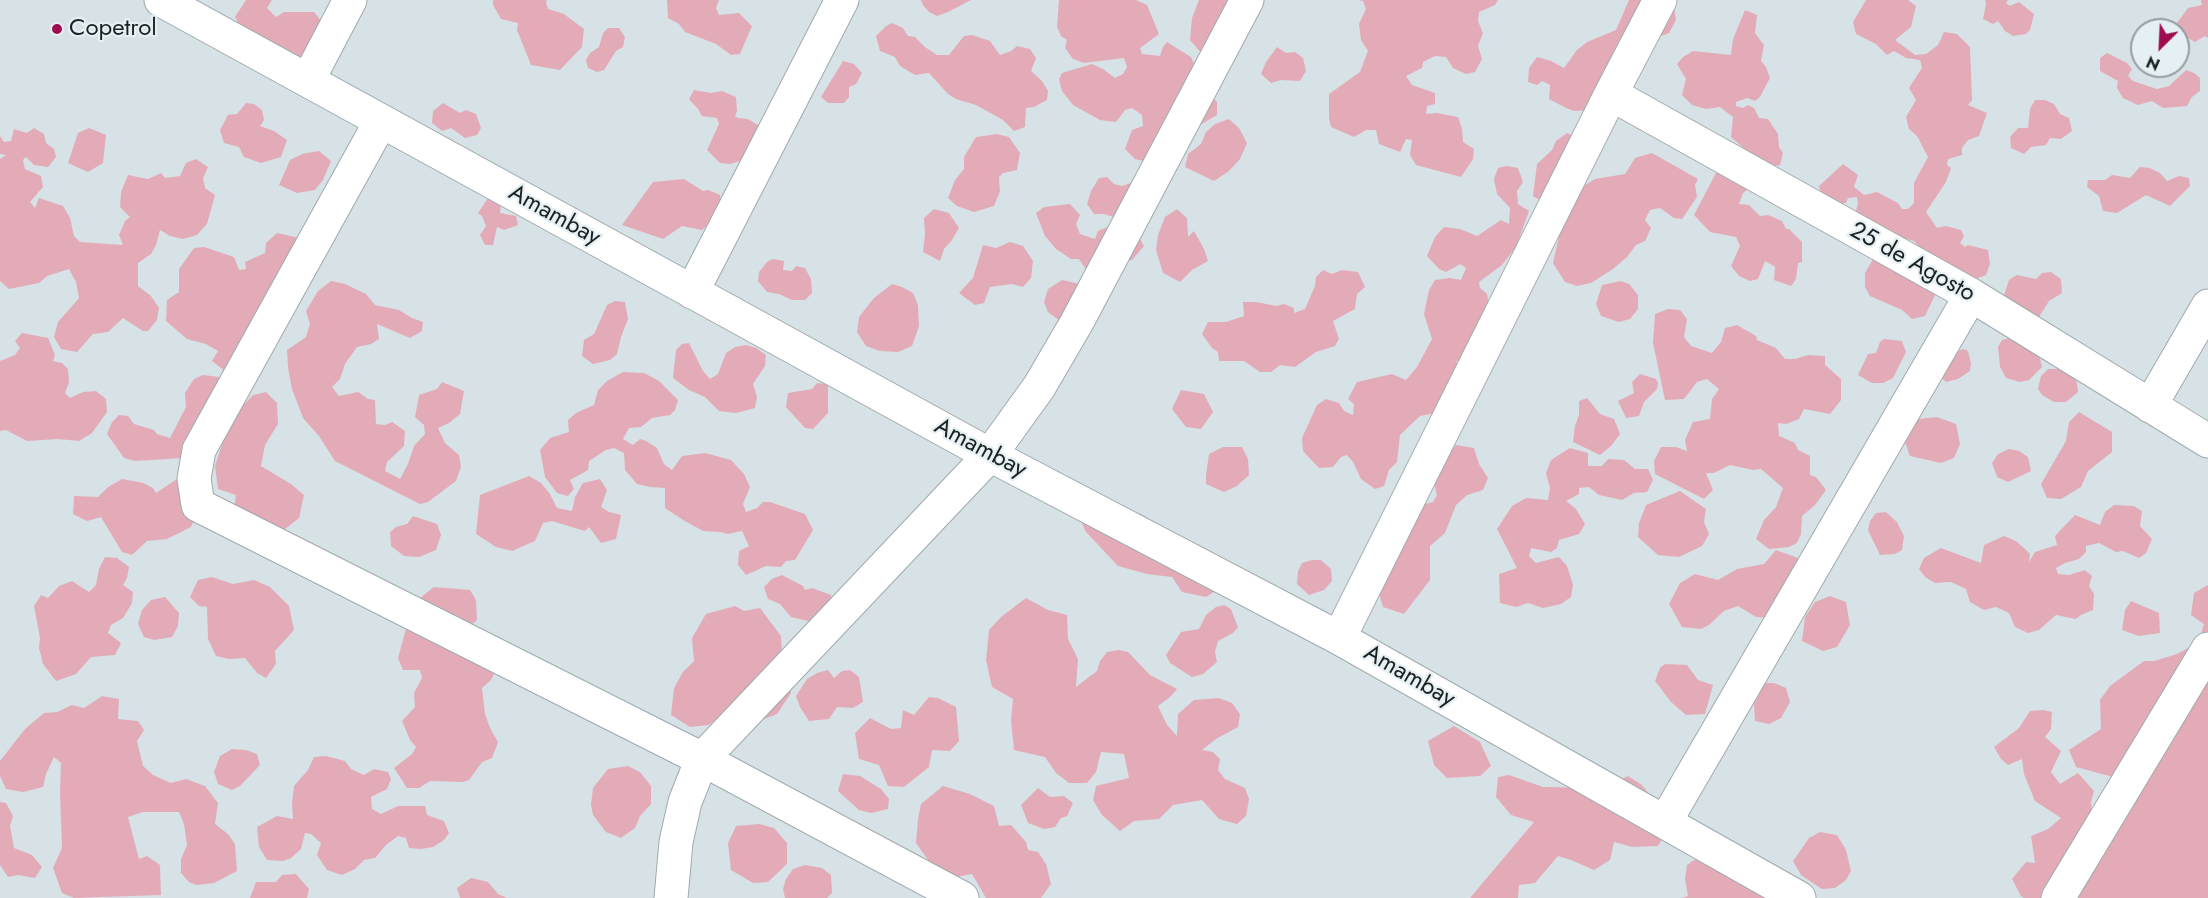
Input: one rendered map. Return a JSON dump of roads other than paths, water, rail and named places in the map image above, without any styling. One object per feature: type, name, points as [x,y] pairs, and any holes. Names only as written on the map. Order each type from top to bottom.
[{"type":"street","name":"Amambay","points":[[161,0],[990,456],[1339,638],[1799,898]]},
{"type":"street","points":[[308,80],[350,0]]},
{"type":"street","points":[[692,292],[842,0]]},
{"type":"street","points":[[671,898],[678,832],[685,802],[702,759],[990,456],[1039,387],[1074,327],[1247,0]]},
{"type":"street","points":[[1339,638],[1660,0]]},
{"type":"street","name":"25 de Agosto","points":[[1611,94],[1971,295],[2208,441]]},
{"type":"street","points":[[381,121],[199,450],[194,479],[198,505],[702,759],[962,898]]},
{"type":"street","points":[[1665,822],[1971,295]]},
{"type":"street","points":[[2150,406],[2208,306]]},
{"type":"street","points":[[2058,898],[2208,649]]},
{"type":"place","name":"Copetrol","points":[[57,29]]}]
